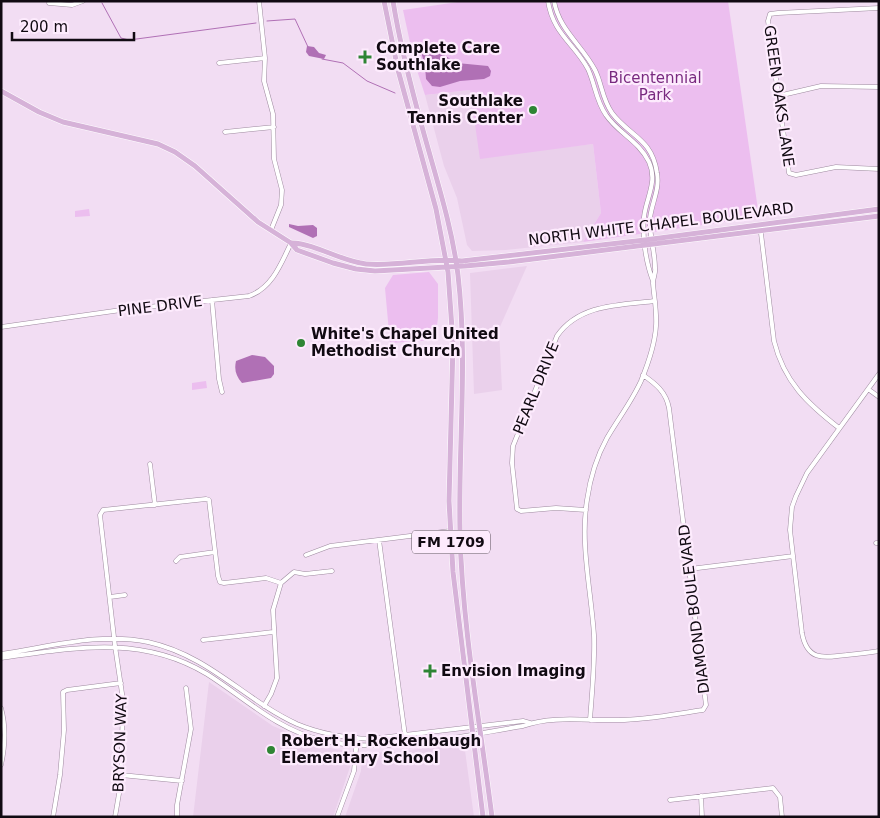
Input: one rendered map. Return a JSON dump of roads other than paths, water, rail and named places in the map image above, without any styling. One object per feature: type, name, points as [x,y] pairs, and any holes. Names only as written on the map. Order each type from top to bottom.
[{"type":"main road","name":"FM 1709","points":[[384,1],[397,64],[436,209],[448,266],[452,322],[450,531],[456,611],[483,817]]},
{"type":"main road","name":"FM 1709","points":[[393,1],[397,28],[447,215],[457,267],[461,308],[462,373],[461,566],[492,817]]},
{"type":"main road","name":"NORTH WHITE CHAPEL BOULEVARD","points":[[1,91],[39,112],[63,122],[158,144],[176,152],[195,166],[244,210],[291,243],[297,250],[365,271],[457,267],[544,258],[879,209]]},
{"type":"main road","name":"NORTH WHITE CHAPEL BOULEVARD","points":[[760,227],[879,216]]},
{"type":"main road","name":"NORTH WHITE CHAPEL BOULEVARD","points":[[291,243],[366,264],[472,260],[645,242]]},
{"type":"main road","points":[[452,372],[462,373]]},
{"type":"main road","points":[[450,531],[457,538],[461,566]]},
{"type":"street","points":[[49,3],[72,5],[83,1]]},
{"type":"street","points":[[258,1],[265,58],[264,80],[273,114],[274,159],[282,190],[281,205],[270,230]]},
{"type":"street","points":[[548,1],[551,16],[558,30],[589,71],[599,103],[606,116],[638,144],[649,161],[652,183],[644,215],[645,242],[655,301],[655,336],[636,391],[606,439],[599,455],[590,486],[586,510],[586,556],[594,637],[590,720]]},
{"type":"street","points":[[554,1],[563,28],[587,57],[596,72],[602,95],[609,108],[618,120],[644,142],[654,160],[658,183],[650,219],[656,269],[653,281]]},
{"type":"street","name":"GREEN OAKS LANE","points":[[879,8],[802,11],[778,13],[768,16],[788,171],[791,175],[796,175],[836,167],[879,169]]},
{"type":"street","points":[[219,63],[265,58]]},
{"type":"street","points":[[778,96],[821,86],[879,87]]},
{"type":"street","points":[[225,132],[274,127]]},
{"type":"street","points":[[649,161],[654,160]]},
{"type":"street","points":[[760,227],[774,341],[780,360],[800,393],[813,407],[839,428]]},
{"type":"street","name":"PINE DRIVE","points":[[1,327],[121,310],[249,296],[261,290],[271,280],[291,243]]},
{"type":"street","points":[[212,300],[219,379],[222,392]]},
{"type":"street","name":"PEARL DRIVE","points":[[586,510],[548,508],[521,511],[517,509],[512,462],[514,440],[557,336],[566,323],[580,314],[596,309],[655,301]]},
{"type":"street","points":[[879,374],[807,473],[796,496],[790,530],[802,633],[806,647],[815,655],[826,658],[879,651]]},
{"type":"street","name":"DIAMOND BOULEVARD","points":[[35,651],[115,646],[144,650],[166,656],[207,675],[277,723],[306,736],[357,746],[406,743],[481,733],[530,723],[620,720],[705,709],[690,569],[668,401],[663,391],[643,375]]},
{"type":"street","points":[[868,389],[879,397]]},
{"type":"street","points":[[150,464],[155,504],[209,500],[220,582],[266,578],[281,583]]},
{"type":"street","name":"BRYSON WAY","points":[[115,817],[121,775],[124,717],[100,515],[103,510],[155,504]]},
{"type":"street","points":[[306,555],[330,546],[450,531]]},
{"type":"street","points":[[379,540],[406,743]]},
{"type":"street","points":[[176,561],[180,557],[215,552]]},
{"type":"street","points":[[690,569],[793,556]]},
{"type":"street","points":[[260,712],[271,694],[277,678],[278,669],[272,610],[281,583],[294,572],[305,574],[332,571]]},
{"type":"street","points":[[110,597],[125,595]]},
{"type":"street","points":[[203,640],[273,632]]},
{"type":"street","name":"DIAMOND BOULEVARD","points":[[35,651],[89,639],[147,642],[187,655],[219,673],[281,716],[310,728],[335,735],[371,739],[522,721],[530,723]]},
{"type":"street","points":[[1,654],[35,651]]},
{"type":"street","points":[[1,658],[35,651]]},
{"type":"street","points":[[53,817],[64,739],[63,692],[121,683]]},
{"type":"street","points":[[177,817],[191,729],[186,688]]},
{"type":"street","points":[[1,708],[4,720],[1,764]]},
{"type":"street","points":[[306,736],[310,728]]},
{"type":"street","points":[[337,817],[354,771],[357,738]]},
{"type":"street","points":[[121,775],[182,781]]},
{"type":"street","points":[[670,800],[773,788],[780,797],[782,817]]},
{"type":"street","points":[[701,796],[702,817]]},
{"type":"waterway","points":[[102,3],[121,38],[129,40],[256,23]]},
{"type":"waterway","points":[[267,21],[295,19],[308,47]]},
{"type":"waterway","points":[[322,59],[343,63],[367,81],[395,93]]},
{"type":"place","name":"Complete Care Southlake","points":[[365,57]]},
{"type":"place","name":"Southlake Tennis Center","points":[[533,110]]},
{"type":"place","name":"White's Chapel United Methodist Church","points":[[301,343]]},
{"type":"place","name":"Envision Imaging","points":[[430,671]]},
{"type":"place","name":"Robert H. Rockenbaugh Elementary School","points":[[271,750]]},
{"type":"park label","name":"Bicentennial Park","points":[[655,86]]}]
